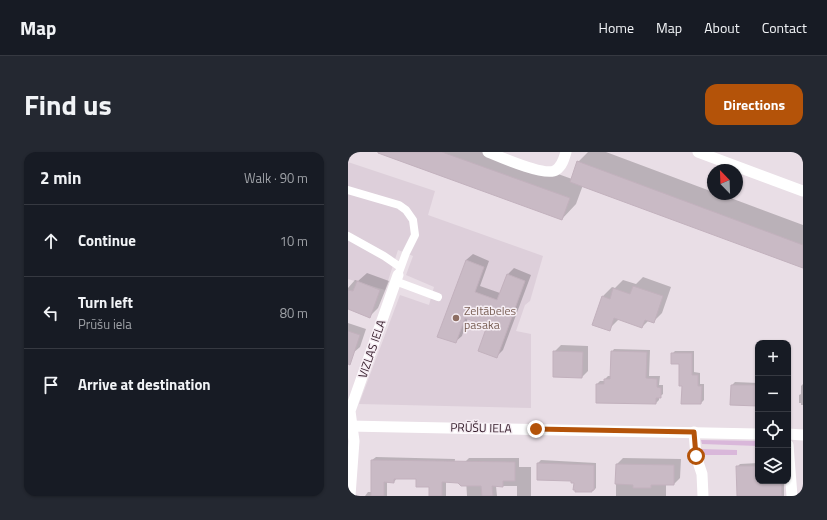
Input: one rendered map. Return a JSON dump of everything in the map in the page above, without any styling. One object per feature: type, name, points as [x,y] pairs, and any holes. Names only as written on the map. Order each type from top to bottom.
[{"type":"street","points":[[488,152],[547,172],[555,171],[564,162],[566,152]]},
{"type":"street","points":[[698,152],[803,191]]},
{"type":"street","name":"VIZLAS IELA","points":[[350,496],[354,442],[350,426],[350,411],[398,274]]},
{"type":"street","name":"PRŪŠU IELA","points":[[350,426],[755,434]]},
{"type":"street","points":[[694,432],[696,456],[702,474],[703,496]]},
{"type":"street","points":[[791,434],[803,435]]},
{"type":"street","points":[[788,448],[792,496]]},
{"type":"lane","points":[[348,190],[399,205],[406,210],[413,220],[415,235],[398,274]]},
{"type":"lane","points":[[348,236],[384,256],[398,274],[438,297]]},
{"type":"shaded area","name":"Zeltābeles pasaka","points":[[348,162],[435,191],[428,215],[543,256],[530,301],[525,305],[516,331],[531,334],[531,408],[359,404],[400,295],[429,305],[434,287],[406,275],[413,256],[398,250],[385,290],[348,279]]},
{"type":"shaded area","points":[[701,440],[755,441],[755,446],[702,444]]},
{"type":"shaded area","points":[[701,449],[737,450],[737,455],[705,455],[702,453]]},
{"type":"building","points":[[378,152],[442,152],[570,198],[562,220]]},
{"type":"building","points":[[577,161],[803,245],[803,268],[570,182]]},
{"type":"building","points":[[466,260],[484,267],[475,292],[497,300],[507,274],[525,281],[497,358],[478,351],[487,326],[465,318],[456,343],[437,337]]},
{"type":"building","points":[[357,281],[380,290],[370,318],[348,309],[348,290],[353,291]]},
{"type":"building","points":[[633,286],[663,296],[654,323],[645,320],[642,328],[614,318],[610,331],[592,325],[602,296],[610,299],[613,288],[630,294]]},
{"type":"building","points":[[348,331],[360,335],[350,365],[348,364]]},
{"type":"building","points":[[553,351],[583,352],[582,378],[553,377]]},
{"type":"building","points":[[611,351],[647,352],[646,378],[657,379],[657,387],[661,388],[661,398],[656,398],[656,404],[596,403],[596,384],[604,384],[604,379],[610,379]]},
{"type":"building","points":[[671,353],[692,353],[692,375],[698,375],[698,386],[702,386],[701,404],[681,404],[682,386],[679,386],[679,364],[671,364]]},
{"type":"building","points":[[731,385],[755,385],[755,406],[730,405]]},
{"type":"building","points":[[371,460],[515,462],[515,481],[503,481],[503,487],[492,486],[493,496],[482,496],[481,486],[461,486],[458,483],[442,482],[442,496],[429,496],[429,487],[416,487],[416,479],[394,479],[394,483],[384,482],[384,496],[371,496]]},
{"type":"building","points":[[537,463],[594,465],[594,490],[592,490],[592,492],[575,492],[575,490],[573,490],[574,483],[571,483],[571,481],[537,480]]},
{"type":"building","points":[[616,464],[674,465],[674,485],[651,485],[651,488],[633,488],[633,485],[615,484]]},
{"type":"building","points":[[736,466],[755,466],[755,484],[781,484],[782,496],[737,496]]},
{"type":"place","name":"Zeltābeles pasaka","points":[[456,318]]},
{"type":"route","points":[[536,429],[694,432],[696,456]]}]
